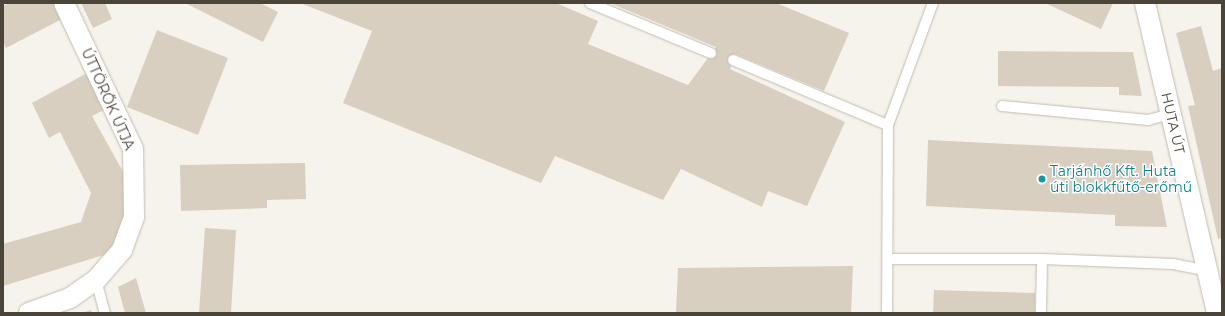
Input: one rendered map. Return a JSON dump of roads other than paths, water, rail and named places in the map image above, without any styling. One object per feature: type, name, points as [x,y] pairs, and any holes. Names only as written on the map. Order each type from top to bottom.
[{"type":"street","name":"ÚTTÖRŐK ÚTJA","points":[[29,313],[70,298],[96,280],[113,262],[129,233],[135,201],[133,149],[64,3]]},
{"type":"street","name":"HUTA ÚT","points":[[1145,3],[1209,271],[1217,313]]},
{"type":"lane","points":[[590,3],[711,53]]},
{"type":"lane","points":[[887,313],[888,125],[933,3]]},
{"type":"lane","points":[[733,60],[888,125]]},
{"type":"lane","points":[[1002,106],[1148,120],[1171,114]]},
{"type":"lane","points":[[888,259],[1042,259],[1173,264],[1209,271]]},
{"type":"lane","points":[[1041,313],[1042,259]]},
{"type":"lane","points":[[96,280],[105,313]]},
{"type":"place","name":"Tarjánhő Kft. Huta úti blokkfűtő-erőmű","points":[[1042,179]]}]
